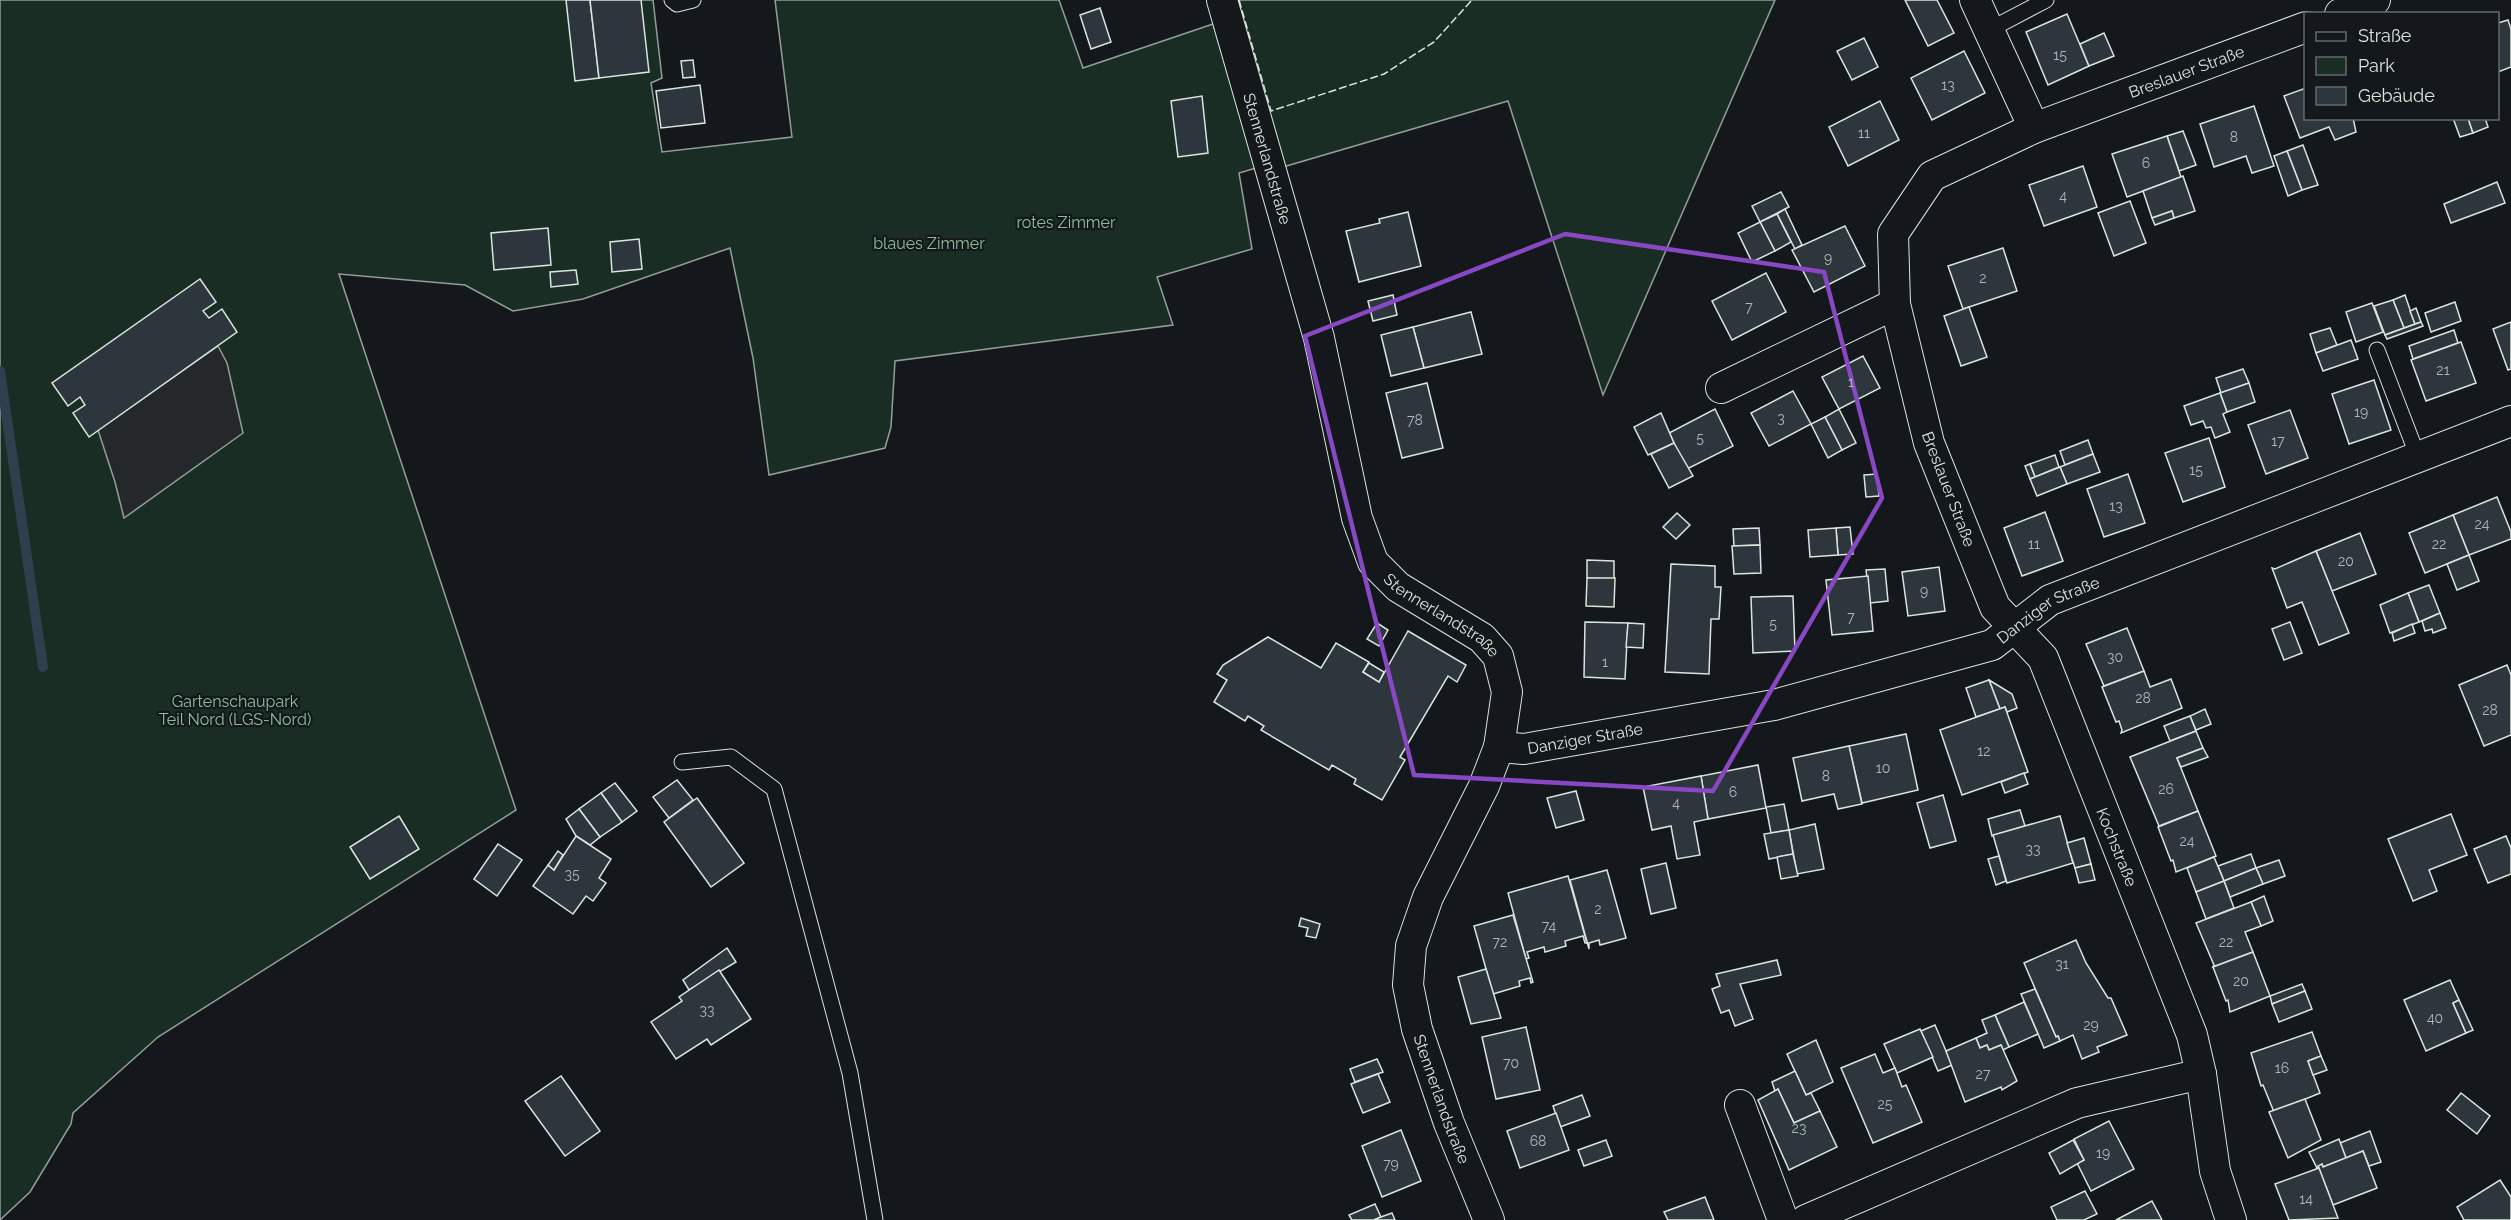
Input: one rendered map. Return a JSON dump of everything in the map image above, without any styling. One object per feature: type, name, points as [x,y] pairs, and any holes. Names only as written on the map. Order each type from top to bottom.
[{"type":"street","name":"Stennerlandstraße","points":[[1222,0],[1319,338],[1357,518],[1373,562],[1398,587],[1482,638],[1498,656],[1507,692],[1499,747],[1485,786],[1428,897],[1411,946],[1408,985],[1417,1029],[1449,1123],[1488,1220]]},
{"type":"street","points":[[1975,0],[2034,129]]},
{"type":"street","points":[[2345,12],[2373,0]]},
{"type":"street","name":"Breslauer Straße","points":[[2015,629],[1995,607],[1929,443],[1895,304],[1893,234],[1932,176],[2034,129],[2304,28]]},
{"type":"street","points":[[1721,388],[1895,304]]},
{"type":"street","name":"Danziger Straße","points":[[1499,747],[1524,749],[1774,705],[1992,645],[2050,600],[2511,422]]},
{"type":"street","name":"Kochstraße","points":[[2015,629],[2043,658],[2192,1035],[2201,1074],[2215,1171],[2231,1220]]},
{"type":"street","points":[[1806,1220],[2077,1103],[2201,1074]]},
{"type":"street","points":[[1740,1105],[1783,1220]]},
{"type":"lane","points":[[672,0],[677,4],[693,0]]},
{"type":"lane","points":[[1989,30],[2046,0]]},
{"type":"lane","points":[[2377,350],[2418,457]]},
{"type":"lane","points":[[682,762],[731,757],[774,789],[850,1073],[875,1220]]},
{"type":"highlighted area","points":[[1565,234],[1824,272],[1882,498],[1713,791],[1414,775],[1305,336]]},
{"type":"green space","name":"Gartenschaupark Teil Nord (LGS-Nord)","points":[[0,0],[653,0],[662,78],[651,83],[662,152],[792,137],[775,0],[1059,0],[1083,68],[1213,24],[1256,168],[1239,173],[1252,249],[1157,277],[1173,325],[895,361],[891,427],[885,448],[769,475],[753,358],[730,248],[583,299],[513,311],[465,285],[339,274],[516,810],[158,1037],[73,1113],[71,1124],[30,1192],[0,1220]]},
{"type":"green space","points":[[1238,0],[1775,0],[1603,395],[1508,101],[1283,167]]},
{"type":"shaded area","points":[[218,346],[227,363],[243,433],[124,518],[98,430]]},
{"type":"building","points":[[566,0],[590,0],[599,78],[575,81]]},
{"type":"building","points":[[590,0],[641,0],[649,72],[599,78]]},
{"type":"building","points":[[1905,0],[1937,0],[1954,33],[1928,46]]},
{"type":"building","points":[[1100,8],[1111,42],[1091,49],[1080,15]]},
{"type":"building","points":[[2067,14],[2089,66],[2048,85],[2026,32]]},
{"type":"building","points":[[2508,20],[2511,29],[2511,67],[2499,72],[2499,23]]},
{"type":"building","points":[[2104,33],[2114,56],[2089,66],[2080,44]]},
{"type":"building","points":[[1864,38],[1878,67],[1852,80],[1837,51]]},
{"type":"building","points":[[1964,51],[1985,93],[1932,120],[1911,78]]},
{"type":"building","points":[[693,60],[695,77],[683,78],[681,61]]},
{"type":"building","points":[[700,85],[705,123],[661,128],[656,91]]},
{"type":"building","points":[[2304,89],[2304,120],[2353,120],[2356,132],[2335,140],[2329,127],[2300,138],[2284,96]]},
{"type":"building","points":[[1202,96],[1208,153],[1178,157],[1171,101]]},
{"type":"building","points":[[1880,101],[1899,140],[1848,166],[1829,127]]},
{"type":"building","points":[[2254,106],[2274,166],[2252,173],[2246,156],[2214,167],[2200,124]]},
{"type":"building","points":[[2454,120],[2469,120],[2473,133],[2460,137]]},
{"type":"building","points":[[2469,120],[2486,120],[2488,127],[2473,133]]},
{"type":"building","points":[[2183,131],[2196,165],[2179,171],[2167,136]]},
{"type":"building","points":[[2167,136],[2181,177],[2127,197],[2112,154]]},
{"type":"building","points":[[2303,145],[2318,185],[2302,190],[2287,151]]},
{"type":"building","points":[[2287,151],[2302,190],[2288,196],[2274,156]]},
{"type":"building","points":[[2083,166],[2097,207],[2044,226],[2029,185]]},
{"type":"building","points":[[2183,176],[2195,211],[2174,218],[2172,211],[2152,218],[2143,191]]},
{"type":"building","points":[[2497,182],[2505,203],[2451,223],[2444,204]]},
{"type":"building","points":[[1781,192],[1789,207],[1760,222],[1752,206]]},
{"type":"building","points":[[2130,201],[2146,243],[2114,256],[2098,213]]},
{"type":"building","points":[[1785,209],[1802,245],[1795,249],[1777,214]]},
{"type":"building","points":[[2172,211],[2174,218],[2155,225],[2152,218]]},
{"type":"building","points":[[1408,212],[1421,266],[1359,282],[1346,231],[1380,223],[1379,219]]},
{"type":"building","points":[[1777,214],[1791,242],[1775,251],[1760,222]]},
{"type":"building","points":[[1760,222],[1775,251],[1752,262],[1738,233]]},
{"type":"building","points":[[1845,226],[1865,266],[1814,292],[1792,250]]},
{"type":"building","points":[[548,228],[551,265],[494,270],[491,233]]},
{"type":"building","points":[[639,239],[642,269],[612,272],[610,242]]},
{"type":"building","points":[[2003,248],[2017,291],[1963,309],[1948,266]]},
{"type":"building","points":[[576,270],[578,284],[551,287],[550,272]]},
{"type":"building","points":[[1766,273],[1786,312],[1732,340],[1712,301]]},
{"type":"building","points":[[200,279],[216,302],[203,311],[209,318],[222,309],[237,332],[89,437],[73,413],[85,405],[80,397],[68,406],[52,383]]},
{"type":"building","points":[[1393,295],[1397,315],[1373,321],[1368,301]]},
{"type":"building","points":[[2405,295],[2415,324],[2404,328],[2393,300]]},
{"type":"building","points":[[2393,300],[2404,328],[2385,335],[2374,306]]},
{"type":"building","points":[[2455,302],[2461,321],[2431,332],[2425,313]]},
{"type":"building","points":[[2372,303],[2383,332],[2356,342],[2346,312]]},
{"type":"building","points":[[1969,307],[1987,357],[1961,366],[1944,316]]},
{"type":"building","points":[[2416,308],[2421,322],[2415,324],[2410,311]]},
{"type":"building","points":[[1471,312],[1482,354],[1424,368],[1413,327]]},
{"type":"building","points":[[2421,322],[2423,326],[2387,339],[2385,335]]},
{"type":"building","points":[[2511,322],[2511,369],[2508,370],[2493,329]]},
{"type":"building","points":[[1413,327],[1424,368],[1391,376],[1381,335]]},
{"type":"building","points":[[2330,328],[2337,345],[2316,353],[2310,334]]},
{"type":"building","points":[[2454,330],[2458,343],[2413,359],[2409,346]]},
{"type":"building","points":[[2351,340],[2358,359],[2323,371],[2316,353]]},
{"type":"building","points":[[2461,342],[2476,383],[2426,401],[2411,360]]},
{"type":"building","points":[[1863,356],[1880,388],[1839,409],[1822,377]]},
{"type":"building","points":[[2243,369],[2249,383],[2221,393],[2216,378]]},
{"type":"building","points":[[2374,380],[2391,430],[2349,444],[2332,394]]},
{"type":"building","points":[[1427,383],[1443,448],[1402,458],[1386,393]]},
{"type":"building","points":[[2249,383],[2255,402],[2227,412],[2220,393]]},
{"type":"building","points":[[1793,391],[1811,424],[1769,446],[1751,413]]},
{"type":"building","points":[[2220,393],[2227,412],[2223,414],[2230,432],[2215,438],[2211,427],[2206,428],[2203,421],[2191,425],[2184,406]]},
{"type":"building","points":[[1715,409],[1733,446],[1687,469],[1669,433]]},
{"type":"building","points":[[1839,409],[1856,443],[1842,450],[1825,417]]},
{"type":"building","points":[[2290,410],[2308,458],[2266,474],[2248,425]]},
{"type":"building","points":[[1661,413],[1674,443],[1648,455],[1634,427]]},
{"type":"building","points":[[1825,417],[1842,450],[1828,458],[1811,424]]},
{"type":"building","points":[[2209,438],[2225,487],[2183,502],[2165,453]]},
{"type":"building","points":[[2088,440],[2093,454],[2065,465],[2060,451]]},
{"type":"building","points":[[1674,443],[1693,476],[1669,488],[1651,454]]},
{"type":"building","points":[[2093,454],[2100,472],[2067,484],[2060,467]]},
{"type":"building","points":[[2055,455],[2059,467],[2035,477],[2030,464]]},
{"type":"building","points":[[2030,464],[2035,477],[2030,479],[2025,466]]},
{"type":"building","points":[[2060,467],[2067,484],[2037,496],[2030,479]]},
{"type":"building","points":[[1877,474],[1879,496],[1866,497],[1864,475]]},
{"type":"building","points":[[2128,474],[2145,523],[2104,537],[2087,489]]},
{"type":"building","points":[[2497,497],[2511,532],[2511,539],[2469,555],[2453,515]]},
{"type":"building","points":[[2045,512],[2063,561],[2022,576],[2004,528]]},
{"type":"building","points":[[1677,513],[1690,525],[1676,539],[1663,527]]},
{"type":"building","points":[[2453,515],[2469,555],[2425,573],[2409,533]]},
{"type":"building","points":[[1850,527],[1853,554],[1838,555],[1836,528]]},
{"type":"building","points":[[1759,528],[1760,545],[1734,546],[1733,529]]},
{"type":"building","points":[[1836,528],[1838,555],[1810,557],[1808,530]]},
{"type":"building","points":[[2360,533],[2376,574],[2332,591],[2316,551]]},
{"type":"building","points":[[1760,545],[1761,573],[1734,574],[1732,546]]},
{"type":"building","points":[[2316,551],[2349,633],[2319,645],[2302,602],[2287,608],[2272,568],[2275,569]]},
{"type":"building","points":[[2469,555],[2479,581],[2457,590],[2447,564]]},
{"type":"building","points":[[1587,560],[1614,561],[1614,579],[1587,578]]},
{"type":"building","points":[[1671,564],[1715,566],[1715,587],[1721,587],[1719,619],[1711,619],[1709,674],[1665,672]]},
{"type":"building","points":[[1939,567],[1945,611],[1908,616],[1902,572]]},
{"type":"building","points":[[1885,569],[1888,601],[1870,603],[1866,570]]},
{"type":"building","points":[[1868,576],[1873,631],[1832,635],[1826,580]]},
{"type":"building","points":[[1587,578],[1615,578],[1614,607],[1586,606]]},
{"type":"building","points":[[2429,585],[2440,613],[2419,622],[2408,593]]},
{"type":"building","points":[[2408,593],[2419,622],[2390,633],[2380,605]]},
{"type":"building","points":[[1793,596],[1795,651],[1753,653],[1751,597]]},
{"type":"building","points":[[2440,613],[2446,628],[2433,633],[2432,629],[2425,631],[2422,621]]},
{"type":"building","points":[[1585,622],[1628,623],[1625,679],[1584,677]]},
{"type":"building","points":[[2290,622],[2302,653],[2284,660],[2272,629]]},
{"type":"building","points":[[1377,623],[1388,630],[1379,646],[1367,639]]},
{"type":"building","points":[[1628,623],[1644,624],[1643,648],[1626,647]]},
{"type":"building","points":[[2412,624],[2415,633],[2394,641],[2392,633]]},
{"type":"building","points":[[2127,628],[2144,671],[2104,686],[2086,644]]},
{"type":"building","points":[[1408,631],[1466,665],[1457,682],[1448,676],[1400,757],[1405,760],[1382,800],[1354,784],[1356,779],[1332,765],[1329,770],[1261,730],[1264,726],[1248,716],[1245,721],[1214,702],[1227,680],[1217,674],[1223,665],[1268,637],[1321,668],[1336,643],[1369,662],[1363,672],[1379,682]]},
{"type":"building","points":[[1369,663],[1384,672],[1379,682],[1363,672]]},
{"type":"building","points":[[2507,665],[2511,675],[2511,735],[2484,746],[2459,685]]},
{"type":"building","points":[[2144,671],[2150,687],[2171,679],[2182,708],[2121,733],[2119,721],[2116,722],[2102,687]]},
{"type":"building","points":[[1989,680],[2012,694],[2017,708],[2007,712],[2005,707],[2000,709]]},
{"type":"building","points":[[1989,680],[2000,709],[1976,717],[1966,688]]},
{"type":"building","points":[[2005,707],[2028,772],[1962,795],[1940,730]]},
{"type":"building","points":[[2205,709],[2211,724],[2196,730],[2190,716]]},
{"type":"building","points":[[2190,716],[2196,731],[2170,741],[2164,726]]},
{"type":"building","points":[[2196,731],[2203,748],[2177,758],[2198,811],[2159,826],[2130,757]]},
{"type":"building","points":[[1906,734],[1918,790],[1862,803],[1849,746]]},
{"type":"building","points":[[1849,746],[1862,804],[1838,809],[1834,794],[1802,801],[1793,758]]},
{"type":"building","points":[[2203,748],[2208,757],[2181,767],[2177,758]]},
{"type":"building","points":[[1758,765],[1766,808],[1708,819],[1701,776]]},
{"type":"building","points":[[2024,773],[2028,784],[2005,793],[2001,782]]},
{"type":"building","points":[[1701,776],[1708,819],[1694,822],[1700,855],[1677,859],[1671,826],[1652,830],[1643,787]]},
{"type":"building","points":[[677,780],[693,800],[669,818],[653,797]]},
{"type":"building","points":[[615,783],[637,811],[622,822],[601,793]]},
{"type":"building","points":[[1576,791],[1584,820],[1556,828],[1547,798]]},
{"type":"building","points":[[601,793],[622,822],[600,837],[579,809]]},
{"type":"building","points":[[1943,795],[1956,841],[1930,848],[1917,803]]},
{"type":"building","points":[[697,798],[744,863],[711,887],[664,822]]},
{"type":"building","points":[[1784,804],[1789,830],[1771,833],[1766,807]]},
{"type":"building","points":[[579,809],[600,837],[590,845],[576,836],[566,819]]},
{"type":"building","points":[[2020,810],[2025,826],[1992,836],[1988,819]]},
{"type":"building","points":[[2198,811],[2216,856],[2176,872],[2158,827]]},
{"type":"building","points":[[2451,814],[2467,855],[2429,870],[2437,891],[2413,901],[2388,839]]},
{"type":"building","points":[[399,816],[419,849],[370,879],[350,847]]},
{"type":"building","points":[[2060,816],[2073,863],[2007,883],[1993,835]]},
{"type":"building","points":[[1815,824],[1824,869],[1797,874],[1789,830]]},
{"type":"building","points":[[1789,830],[1793,854],[1769,859],[1764,834]]},
{"type":"building","points":[[576,836],[611,859],[599,878],[606,883],[593,901],[586,896],[573,914],[533,886],[548,865],[554,870]]},
{"type":"building","points":[[2506,836],[2511,848],[2511,874],[2488,883],[2474,849]]},
{"type":"building","points":[[2084,838],[2091,864],[2075,868],[2067,843]]},
{"type":"building","points":[[498,844],[522,860],[497,896],[474,879]]},
{"type":"building","points":[[558,851],[563,855],[554,870],[548,865]]},
{"type":"building","points":[[1793,854],[1798,876],[1781,879],[1777,857]]},
{"type":"building","points":[[2251,854],[2256,868],[2224,881],[2218,866]]},
{"type":"building","points":[[1999,856],[2006,881],[1996,885],[1988,859]]},
{"type":"building","points":[[2214,857],[2224,881],[2196,892],[2187,868]]},
{"type":"building","points":[[2279,860],[2285,876],[2263,884],[2256,868]]},
{"type":"building","points":[[1666,863],[1676,908],[1651,914],[1641,869]]},
{"type":"building","points":[[2091,864],[2095,880],[2079,883],[2075,868]]},
{"type":"building","points":[[2256,868],[2263,884],[2230,897],[2224,881]]},
{"type":"building","points":[[1607,870],[1626,938],[1600,945],[1599,940],[1589,943],[1589,949],[1570,880]]},
{"type":"building","points":[[1568,876],[1587,943],[1583,936],[1565,941],[1566,946],[1545,952],[1544,947],[1527,952],[1529,958],[1526,959],[1508,893]]},
{"type":"building","points":[[2224,881],[2234,908],[2206,919],[2196,892]]},
{"type":"building","points":[[2264,896],[2273,921],[2261,926],[2251,902]]},
{"type":"building","points":[[2251,902],[2261,926],[2245,932],[2253,952],[2213,967],[2196,923]]},
{"type":"building","points":[[1513,915],[1533,982],[1531,983],[1530,978],[1519,981],[1520,986],[1493,994],[1474,926]]},
{"type":"building","points":[[1301,918],[1320,924],[1316,938],[1306,936],[1308,928],[1299,926]]},
{"type":"building","points":[[2076,940],[2086,963],[2108,998],[2111,998],[2127,1035],[2097,1047],[2099,1052],[2082,1059],[2073,1035],[2060,1041],[2058,1036],[2056,1037],[2024,963]]},
{"type":"building","points":[[727,948],[736,962],[689,990],[683,980]]},
{"type":"building","points":[[2253,952],[2270,996],[2230,1012],[2228,1000],[2226,1001],[2213,967]]},
{"type":"building","points":[[1777,960],[1781,975],[1740,984],[1753,1019],[1735,1026],[1729,1010],[1721,1013],[1712,989],[1720,986],[1716,974]]},
{"type":"building","points":[[1486,969],[1501,1018],[1471,1024],[1458,977]]},
{"type":"building","points":[[719,970],[751,1019],[711,1045],[707,1039],[676,1059],[651,1022],[682,1001],[679,997]]},
{"type":"building","points":[[2450,980],[2459,1000],[2453,1003],[2466,1033],[2426,1051],[2404,1000]]},
{"type":"building","points":[[2302,984],[2305,991],[2272,1004],[2270,996]]},
{"type":"building","points":[[2035,989],[2056,1037],[2058,1036],[2060,1041],[2044,1048],[2021,994]]},
{"type":"building","points":[[2305,991],[2312,1009],[2279,1022],[2272,1004]]},
{"type":"building","points":[[2459,1000],[2473,1030],[2466,1033],[2453,1003]]},
{"type":"building","points":[[2024,1002],[2038,1034],[2009,1047],[1995,1015]]},
{"type":"building","points":[[1995,1015],[2009,1047],[2003,1050],[2001,1045],[1989,1050],[1987,1045],[1980,1048],[1976,1038],[1987,1033],[1982,1020]]},
{"type":"building","points":[[1935,1025],[1952,1065],[1938,1071],[1921,1031]]},
{"type":"building","points":[[1526,1027],[1540,1090],[1496,1099],[1482,1037]]},
{"type":"building","points":[[1920,1029],[1933,1057],[1897,1073],[1884,1044]]},
{"type":"building","points":[[2312,1032],[2321,1056],[2308,1061],[2320,1093],[2274,1112],[2263,1085],[2261,1086],[2251,1053]]},
{"type":"building","points":[[1976,1038],[1980,1048],[1987,1045],[1989,1050],[2001,1045],[2017,1081],[2002,1090],[2001,1087],[1965,1102],[1946,1051]]},
{"type":"building","points":[[1816,1040],[1833,1082],[1806,1095],[1787,1054]]},
{"type":"building","points":[[1875,1054],[1883,1073],[1895,1068],[1902,1087],[1906,1085],[1922,1122],[1873,1143],[1841,1068]]},
{"type":"building","points":[[2321,1056],[2327,1070],[2313,1075],[2308,1061]]},
{"type":"building","points":[[1377,1059],[1383,1072],[1355,1082],[1350,1069]]},
{"type":"building","points":[[1795,1071],[1806,1095],[1811,1093],[1820,1111],[1794,1123],[1778,1089],[1775,1091],[1772,1082]]},
{"type":"building","points":[[1378,1074],[1390,1102],[1363,1113],[1351,1084]]},
{"type":"building","points":[[561,1076],[600,1131],[565,1156],[525,1101]]},
{"type":"building","points":[[1778,1089],[1794,1123],[1820,1111],[1837,1147],[1789,1170],[1758,1100]]},
{"type":"building","points":[[2461,1093],[2490,1116],[2477,1134],[2447,1110]]},
{"type":"building","points":[[1582,1095],[1590,1116],[1560,1127],[1553,1106]]},
{"type":"building","points":[[2305,1099],[2321,1140],[2288,1158],[2269,1112]]},
{"type":"building","points":[[1556,1113],[1569,1150],[1520,1168],[1507,1131]]},
{"type":"building","points":[[2109,1121],[2134,1169],[2091,1191],[2077,1163],[2084,1160],[2074,1139]]},
{"type":"building","points":[[1401,1130],[1421,1181],[1382,1197],[1362,1146]]},
{"type":"building","points":[[2370,1131],[2381,1162],[2369,1166],[2363,1151],[2346,1158],[2340,1143]]},
{"type":"building","points":[[2339,1139],[2346,1158],[2323,1167],[2322,1164],[2317,1168],[2309,1152]]},
{"type":"building","points":[[1606,1140],[1612,1156],[1584,1166],[1578,1150]]},
{"type":"building","points":[[2073,1140],[2084,1160],[2060,1174],[2049,1153]]},
{"type":"building","points":[[2363,1151],[2377,1188],[2333,1205],[2318,1166],[2322,1164],[2323,1167]]},
{"type":"building","points":[[2319,1168],[2338,1218],[2289,1220],[2275,1184]]},
{"type":"building","points":[[2500,1180],[2511,1197],[2511,1220],[2464,1220],[2457,1207]]},
{"type":"building","points":[[2085,1191],[2097,1214],[2084,1220],[2057,1220],[2051,1207]]},
{"type":"building","points":[[1705,1197],[1714,1220],[1668,1220],[1664,1212]]},
{"type":"building","points":[[2152,1201],[2162,1220],[2116,1220]]},
{"type":"building","points":[[1375,1204],[1381,1217],[1374,1220],[1352,1220],[1349,1215]]},
{"type":"building","points":[[1392,1213],[1395,1220],[1374,1220],[1381,1217]]},
{"type":"waterway","points":[[0,371],[43,667]]},
{"type":"fence","points":[[1239,0],[1271,111],[1384,74],[1434,42],[1472,0]]},
{"type":"park label","name":"rotes Zimmer","points":[[1066,222]]},
{"type":"park label","name":"blaues Zimmer","points":[[929,243]]}]
